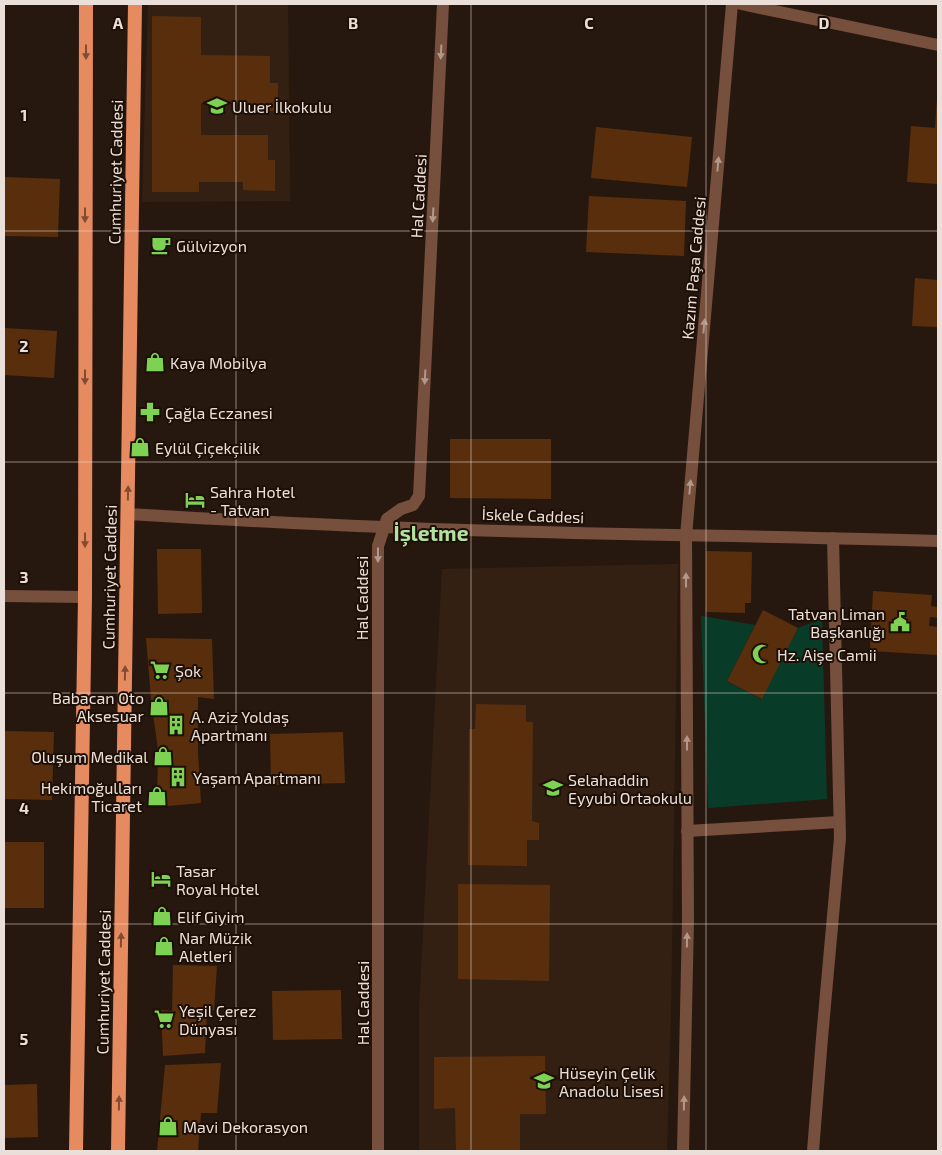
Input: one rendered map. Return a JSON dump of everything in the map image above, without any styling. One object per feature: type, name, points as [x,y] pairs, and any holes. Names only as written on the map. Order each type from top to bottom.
[{"type":"highway","name":"Cumhuriyet Caddesi","points":[[76,1151],[85,598],[86,4]]},
{"type":"highway","name":"Cumhuriyet Caddesi","points":[[118,1151],[135,4]]},
{"type":"street","name":"Hal Caddesi","points":[[378,1151],[378,546],[387,519],[401,508],[412,505],[419,496],[443,4]]},
{"type":"street","name":"Kazım Paşa Caddesi","points":[[683,1151],[688,920],[686,536],[732,4]]},
{"type":"street","points":[[741,4],[938,46]]},
{"type":"street","name":"İskele Caddesi","points":[[128,514],[384,527],[938,541]]},
{"type":"street","points":[[813,1151],[840,838],[833,538]]},
{"type":"street","points":[[4,596],[85,598]]},
{"type":"street","points":[[687,830],[839,822]]},
{"type":"shaded area","name":"Uluer İlkokulu","points":[[148,4],[288,4],[290,201],[142,202]]},
{"type":"shaded area","name":"Selahaddin Eyyubi Ortaokulu","points":[[678,564],[667,1151],[419,1151],[419,1010],[442,569]]},
{"type":"green space","points":[[701,616],[755,625],[727,681],[761,699],[798,628],[822,619],[827,799],[708,808]]},
{"type":"building","points":[[152,16],[201,17],[201,55],[270,56],[270,83],[278,83],[278,111],[247,111],[246,103],[201,103],[201,135],[268,135],[268,160],[275,160],[275,191],[243,190],[243,182],[199,182],[199,192],[152,192]]},
{"type":"building","points":[[937,98],[938,184],[907,182],[911,126],[935,128]]},
{"type":"building","points":[[596,127],[692,137],[687,187],[591,178]]},
{"type":"building","points":[[4,177],[60,179],[58,237],[4,236]]},
{"type":"building","points":[[589,196],[686,201],[684,256],[586,252]]},
{"type":"building","points":[[915,278],[938,280],[938,327],[912,326]]},
{"type":"building","points":[[4,328],[57,331],[54,378],[4,375]]},
{"type":"building","points":[[450,439],[551,439],[551,499],[450,498]]},
{"type":"building","points":[[157,549],[201,549],[202,613],[158,614]]},
{"type":"building","points":[[706,551],[752,552],[751,603],[745,603],[745,613],[706,612]]},
{"type":"building","name":"Tatvan Liman Başkanlığı","points":[[873,591],[932,595],[931,606],[938,607],[938,618],[930,617],[929,626],[938,627],[938,655],[870,651]]},
{"type":"building","name":"Hz. Aişe Camii","points":[[763,610],[798,628],[762,699],[727,681]]},
{"type":"building","points":[[146,638],[212,639],[214,699],[198,697],[198,752],[201,803],[157,807],[158,750],[151,699]]},
{"type":"building","points":[[476,704],[526,705],[526,722],[533,722],[532,821],[539,823],[539,840],[527,840],[527,866],[468,865],[469,729],[475,729]]},
{"type":"building","points":[[4,731],[54,732],[52,800],[4,799]]},
{"type":"building","points":[[343,732],[345,783],[271,785],[270,734]]},
{"type":"building","points":[[4,842],[44,842],[44,908],[4,908]]},
{"type":"building","points":[[458,884],[550,885],[549,981],[458,979]]},
{"type":"building","points":[[173,965],[217,966],[214,1010],[207,1012],[205,1053],[163,1056],[161,1010],[172,1011]]},
{"type":"building","points":[[341,990],[342,1039],[273,1040],[272,991]]},
{"type":"building","points":[[545,1056],[546,1114],[520,1114],[520,1151],[456,1151],[455,1108],[434,1109],[434,1057]]},
{"type":"building","points":[[221,1063],[217,1113],[201,1113],[198,1151],[157,1151],[165,1065]]},
{"type":"building","points":[[37,1084],[38,1137],[4,1138],[4,1085]]},
{"type":"place","name":"Uluer İlkokulu","points":[[217,106]]},
{"type":"place","name":"Gülvizyon","points":[[161,245]]},
{"type":"place","name":"Kaya Mobilya","points":[[155,362]]},
{"type":"place","name":"Çağla Eczanesi","points":[[150,412]]},
{"type":"place","name":"Eylül Çiçekçilik","points":[[140,447]]},
{"type":"place","name":"Sahra Hotel - Tatvan","points":[[195,500]]},
{"type":"place","name":"Tatvan Liman Başkanlığı","points":[[900,622]]},
{"type":"place","name":"Hz. Aişe Camii","points":[[762,654]]},
{"type":"place","name":"Şok","points":[[160,670]]},
{"type":"place","name":"Babacan Oto Aksesuar","points":[[159,706]]},
{"type":"place","name":"A. Aziz Yoldaş Apartmanı","points":[[176,725]]},
{"type":"place","name":"Oluşum Medikal","points":[[163,756]]},
{"type":"place","name":"Yaşam Apartmanı","points":[[178,777]]},
{"type":"place","name":"Selahaddin Eyyubi Ortaokulu","points":[[553,788]]},
{"type":"place","name":"Hekimoğulları Ticaret","points":[[157,796]]},
{"type":"place","name":"Tasar Royal Hotel","points":[[161,879]]},
{"type":"place","name":"Elif Giyim","points":[[162,916]]},
{"type":"place","name":"Nar Müzik Aletleri","points":[[164,946]]},
{"type":"place","name":"Yeşil Çerez Dünyası","points":[[164,1019]]},
{"type":"place","name":"Hüseyin Çelik Anadolu Lisesi","points":[[544,1081]]},
{"type":"place","name":"Mavi Dekorasyon","points":[[168,1126]]},
{"type":"district","name":"İşletme","points":[[431,532]]}]
